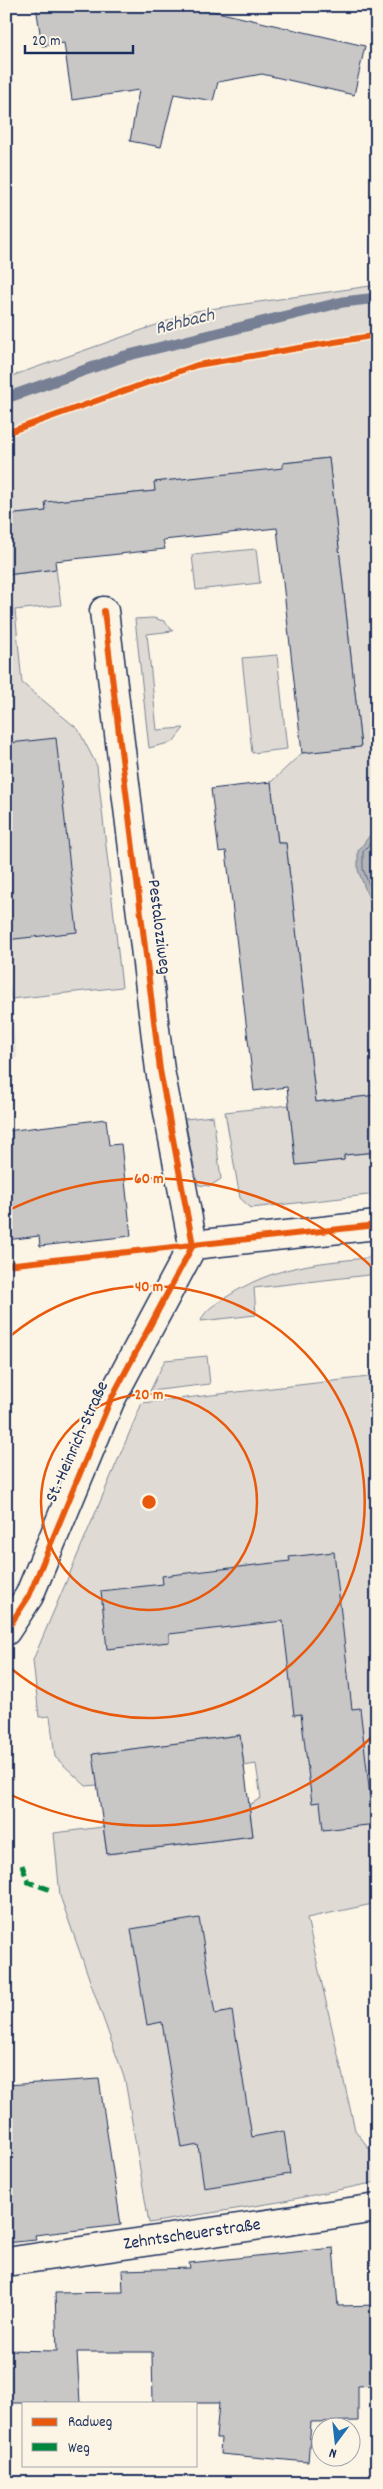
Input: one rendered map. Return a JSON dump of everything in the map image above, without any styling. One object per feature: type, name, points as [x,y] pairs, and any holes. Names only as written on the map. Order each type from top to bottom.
[{"type":"street","name":"Pestalozziweg","points":[[104,611],[160,1070],[193,1245]]},
{"type":"street","points":[[193,1245],[377,1225]]},
{"type":"street","name":"St.-Heinrich-Straße","points":[[6,1631],[28,1596],[110,1401],[193,1245]]},
{"type":"street","name":"Zehntscheuerstraße","points":[[6,2262],[377,2208]]},
{"type":"shaded area","points":[[377,285],[377,1095],[316,1102],[286,843],[278,843],[271,782],[302,753],[361,746],[329,458],[283,463],[284,475],[203,477],[155,482],[155,491],[46,502],[46,511],[6,515],[6,378],[196,311]]},
{"type":"shaded area","points":[[256,549],[260,583],[196,590],[192,555]]},
{"type":"shaded area","points":[[56,569],[61,605],[15,610],[22,683],[78,729],[97,766],[122,987],[11,999],[6,962],[6,575]]},
{"type":"shaded area","points":[[153,618],[164,621],[173,631],[147,634],[157,730],[184,728],[173,742],[149,748],[135,619]]},
{"type":"shaded area","points":[[277,655],[287,749],[252,753],[242,658]]},
{"type":"shaded area","points":[[6,962],[17,1058],[6,1059]]},
{"type":"shaded area","points":[[289,1105],[296,1165],[344,1160],[344,1155],[377,1152],[377,1194],[251,1208],[240,1198],[225,1112]]},
{"type":"shaded area","points":[[213,1116],[221,1179],[210,1186],[199,1185],[185,1119]]},
{"type":"shaded area","points":[[377,1257],[377,1274],[254,1288],[256,1315],[201,1321],[208,1310],[214,1305],[262,1278],[298,1267]]},
{"type":"shaded area","points":[[207,1356],[210,1384],[150,1391],[165,1360]]},
{"type":"shaded area","points":[[377,1376],[377,1903],[307,1918],[355,2130],[377,2159],[377,2182],[279,2202],[149,2223],[125,2080],[60,1896],[54,1833],[103,1827],[107,1854],[253,1836],[249,1805],[261,1798],[256,1764],[244,1766],[240,1735],[94,1754],[98,1785],[86,1786],[55,1757],[50,1716],[39,1717],[33,1660],[142,1403]]},
{"type":"water","points":[[377,826],[377,920],[358,870],[358,851]]},
{"type":"building","points":[[36,6],[191,6],[365,46],[354,95],[262,74],[218,82],[213,101],[174,94],[161,147],[130,141],[139,90],[72,100],[64,43],[42,46]]},
{"type":"building","points":[[329,458],[361,747],[302,753],[277,528],[163,540],[165,549],[55,561],[56,569],[6,575],[6,515],[46,511],[45,502],[155,491],[154,482],[283,468],[283,463]]},
{"type":"building","points":[[56,738],[77,932],[6,940],[6,757],[12,756],[10,743]]},
{"type":"building","points":[[271,782],[278,843],[286,843],[316,1102],[377,1095],[377,1152],[344,1155],[344,1160],[296,1165],[287,1087],[254,1091],[226,851],[219,852],[211,789]]},
{"type":"building","points":[[106,1119],[109,1145],[121,1144],[131,1236],[40,1246],[39,1236],[6,1240],[6,1131]]},
{"type":"building","points":[[334,1552],[352,1709],[360,1708],[370,1796],[377,1796],[377,1824],[323,1830],[320,1802],[312,1803],[301,1714],[294,1715],[283,1621],[169,1634],[169,1642],[107,1649],[101,1591],[163,1584],[162,1576],[290,1561],[289,1557]]},
{"type":"building","points":[[240,1735],[253,1836],[107,1854],[93,1754]]},
{"type":"building","points":[[199,1918],[215,2014],[232,2011],[252,2137],[284,2131],[290,2174],[204,2188],[198,2145],[182,2148],[162,2022],[147,2025],[131,1929]]},
{"type":"building","points":[[99,2079],[121,2225],[35,2235],[36,2240],[6,2243],[6,2085]]},
{"type":"building","points":[[333,2248],[338,2306],[377,2305],[375,2385],[358,2386],[358,2416],[310,2416],[308,2462],[220,2454],[221,2438],[216,2438],[219,2403],[153,2402],[152,2352],[77,2352],[80,2402],[6,2403],[6,2350],[57,2351],[55,2293],[123,2292],[122,2270],[190,2268],[189,2263]]},
{"type":"waterway","name":"Rehbach","points":[[6,398],[125,356],[343,302],[377,298]]},
{"type":"marked path","points":[[22,1865],[28,1882],[51,1890]]},
{"type":"cycle path","points":[[6,433],[197,365],[377,335]]},
{"type":"cycle path","points":[[6,1265],[193,1245],[160,1070],[104,611]]},
{"type":"cycle path","points":[[6,1631],[29,1596],[110,1401],[193,1245],[377,1225]]}]
